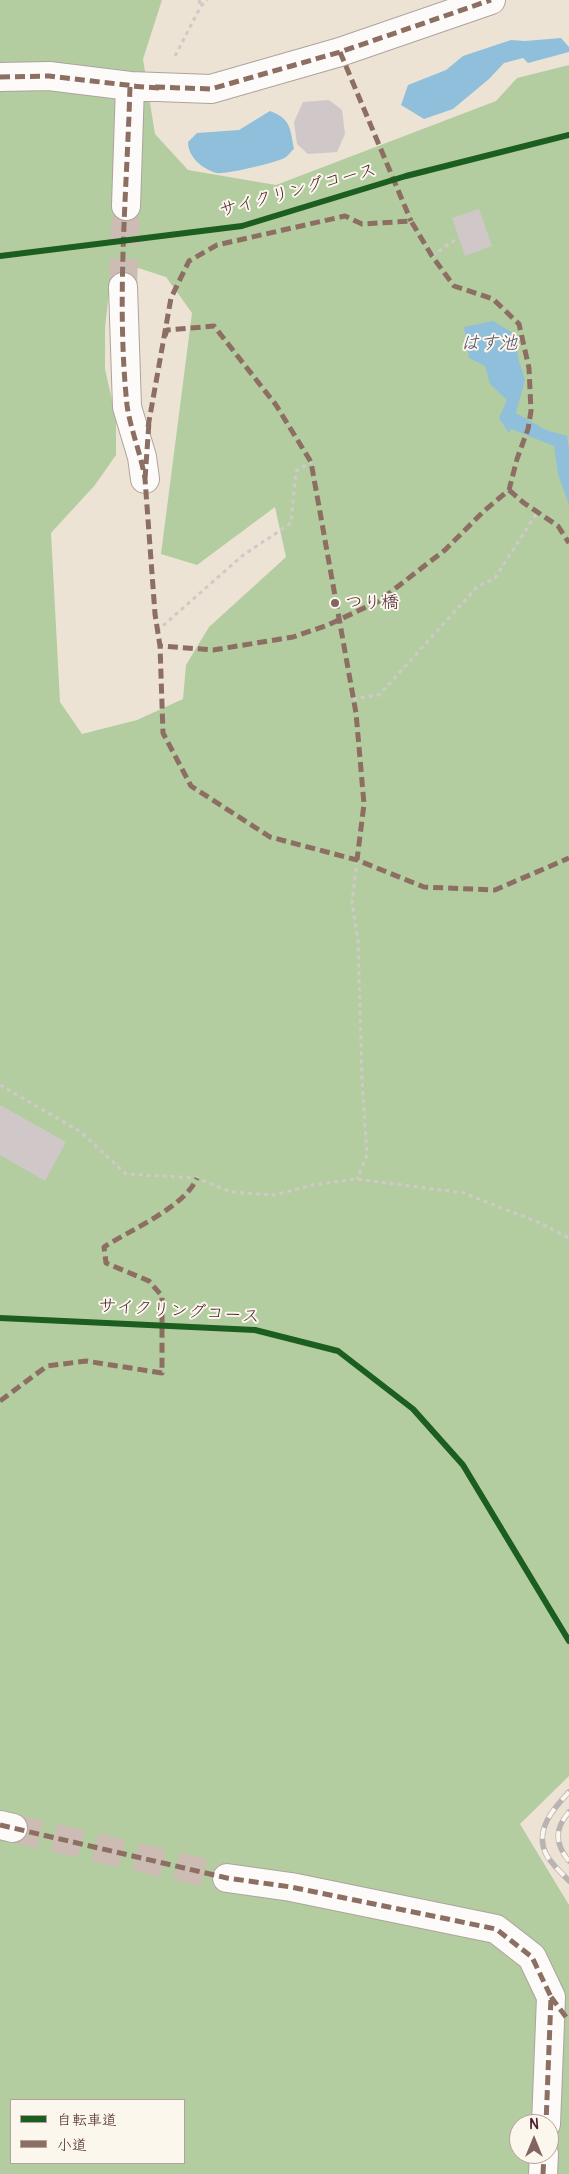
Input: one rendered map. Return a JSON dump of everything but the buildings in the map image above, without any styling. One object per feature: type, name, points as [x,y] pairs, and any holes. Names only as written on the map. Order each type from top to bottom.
[{"type":"street","points":[[0,77],[49,76],[130,86],[211,89],[340,52],[491,0]]},
{"type":"street","points":[[126,206],[130,86]]},
{"type":"street","points":[[123,287],[127,407],[142,457],[145,479]]},
{"type":"street","points":[[227,1878],[291,1888],[496,1929],[532,1957],[551,1997],[569,2021]]},
{"type":"street","points":[[546,2114],[551,1997]]},
{"type":"path","points":[[199,0],[201,6]]},
{"type":"path","points":[[159,88],[201,6],[206,0]]},
{"type":"path","points":[[432,256],[458,237]]},
{"type":"path","points":[[158,631],[242,556],[291,523],[296,471],[311,462]]},
{"type":"path","points":[[353,699],[379,695],[477,587],[495,578],[538,511]]},
{"type":"path","points":[[357,860],[352,903],[358,941],[362,1080],[367,1155],[357,1179]]},
{"type":"path","points":[[0,1085],[81,1132],[126,1174],[196,1178],[231,1192],[275,1195],[312,1184],[357,1179],[464,1193],[540,1223],[569,1238]]},
{"type":"green space","points":[[0,0],[162,0],[143,59],[155,134],[188,170],[276,185],[496,101],[517,78],[569,65],[569,1776],[520,1824],[569,1905],[569,2174],[0,2174]],"holes":[[[138,268],[166,277],[192,313],[161,554],[197,565],[275,507],[286,557],[209,627],[186,665],[183,699],[137,720],[82,734],[60,702],[51,533],[95,485],[116,455],[116,418],[105,369],[105,327],[111,275]]]},
{"type":"water","points":[[561,38],[569,47],[569,52],[528,63],[523,58],[504,63],[489,79],[453,109],[424,119],[401,105],[408,85],[446,70],[463,56],[511,40],[525,41]]},
{"type":"water","points":[[270,111],[282,117],[290,130],[294,149],[286,157],[252,168],[217,173],[206,169],[190,153],[188,142],[197,133],[239,130]]},
{"type":"water","name":"はす池","points":[[493,321],[515,334],[519,361],[525,380],[516,413],[546,430],[567,436],[569,449],[569,505],[558,474],[554,446],[511,429],[509,433],[499,418],[507,400],[490,384],[485,366],[469,358],[464,327]]},
{"type":"tunnel","points":[[123,287],[126,206]]},
{"type":"tunnel","points":[[13,1828],[227,1878]]},
{"type":"railway","points":[[569,1792],[547,1820],[542,1836],[548,1858],[569,1881]]},
{"type":"railway","points":[[569,1812],[561,1824],[558,1836],[561,1849],[569,1861]]},
{"type":"marked path","points":[[155,87],[211,89],[340,52],[491,0]]},
{"type":"marked path","points":[[340,52],[411,221]]},
{"type":"marked path","points":[[0,77],[49,76],[135,86]]},
{"type":"marked path","points":[[159,88],[130,86],[123,246],[122,326],[127,405],[145,479],[155,614],[160,646],[163,733],[191,786],[270,837],[357,860]]},
{"type":"marked path","points":[[148,427],[171,298],[189,261],[217,245],[345,216],[362,224],[411,221],[432,256],[454,286],[493,299],[519,324],[529,368],[531,411],[528,429],[517,459],[509,490],[484,511],[445,550],[379,601],[328,625],[293,637],[213,650],[160,646]]},
{"type":"marked path","points":[[165,336],[167,330],[214,326],[276,405],[311,462],[356,713],[364,804],[357,860],[424,887],[495,890],[569,858]]},
{"type":"marked path","points":[[145,479],[149,422]]},
{"type":"marked path","points":[[509,490],[524,503],[558,526],[569,543]]},
{"type":"marked path","points":[[0,1401],[47,1366],[86,1361],[162,1373],[162,1296],[149,1281],[106,1263],[104,1247],[169,1208],[191,1189],[197,1178]]},
{"type":"marked path","points":[[0,1825],[227,1878],[291,1887],[496,1929],[532,1957],[551,1997],[546,2114]]},
{"type":"marked path","points":[[551,1997],[569,2021]]},
{"type":"marked path","points":[[543,2174],[544,2164]]},
{"type":"cycle path","name":"サイクリングコース","points":[[0,256],[242,226],[406,176],[569,135]]},
{"type":"cycle path","name":"サイクリングコース","points":[[0,1318],[255,1330],[338,1351],[413,1409],[463,1465],[569,1641]]},
{"type":"place","name":"つり橋","points":[[335,603]]}]
